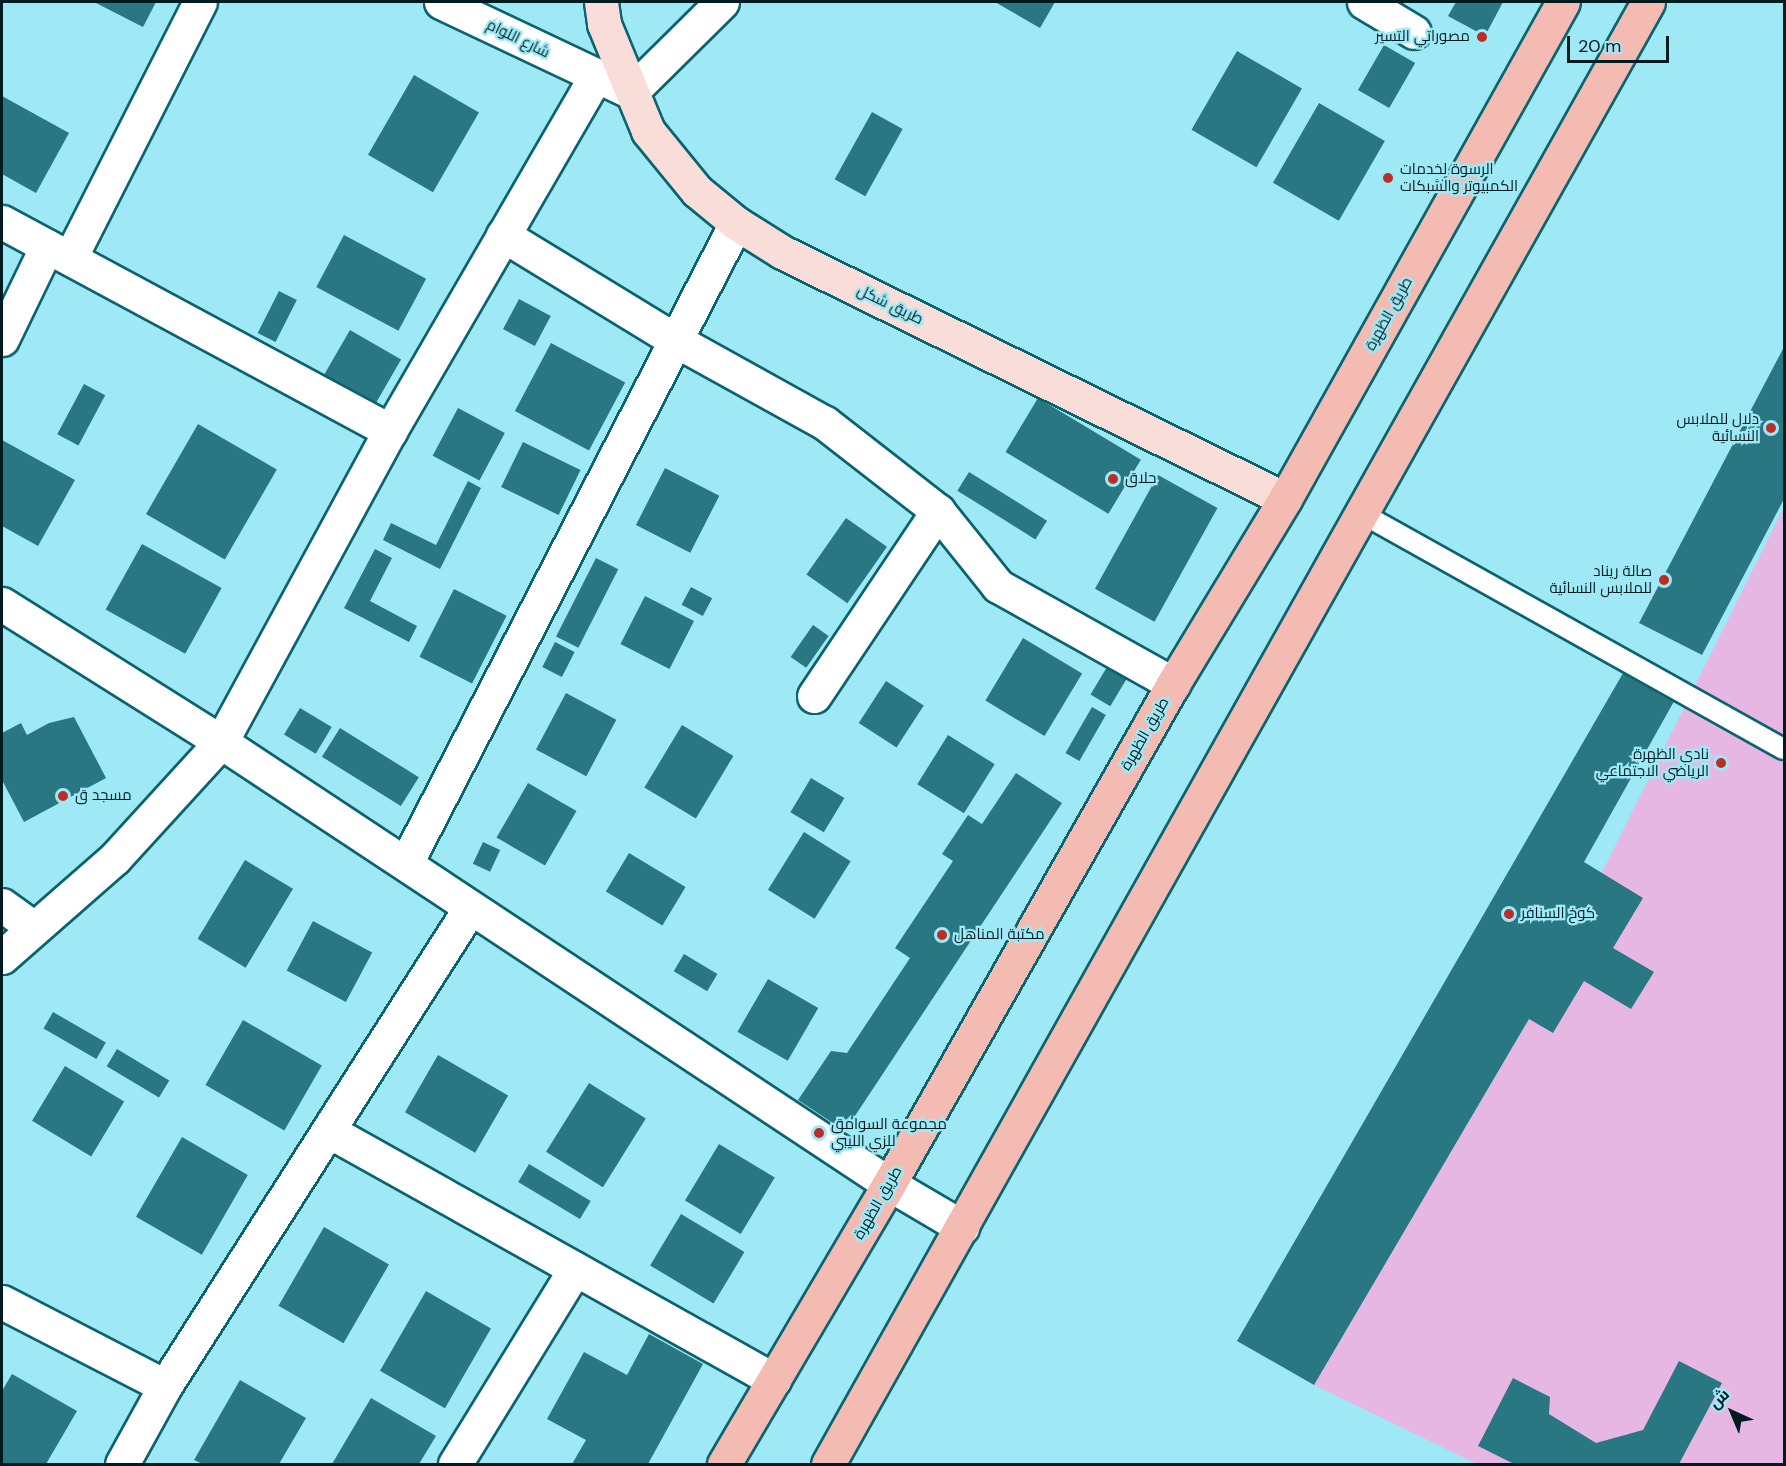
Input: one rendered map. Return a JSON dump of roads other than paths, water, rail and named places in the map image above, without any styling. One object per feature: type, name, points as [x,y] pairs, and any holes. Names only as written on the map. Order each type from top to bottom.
[{"type":"main road","name":"طريق شكل","points":[[601,2],[604,24],[648,131],[670,162],[697,191],[736,223],[782,252],[1285,499]]},
{"type":"main road","name":"طريق الظهرة","points":[[724,1464],[890,1184],[1173,684],[1285,499],[1563,2]]},
{"type":"main road","points":[[828,1464],[1648,2]]},
{"type":"street","points":[[2,339],[58,252],[200,2]]},
{"type":"street","name":"شارع اللوام","points":[[441,2],[595,77],[631,92]]},
{"type":"street","points":[[631,92],[722,2]]},
{"type":"street","points":[[1364,2],[1414,32]]},
{"type":"street","points":[[2,957],[115,858],[221,742],[390,431],[595,77]]},
{"type":"street","points":[[2,222],[390,431]]},
{"type":"street","points":[[406,863],[736,223]]},
{"type":"street","points":[[503,235],[675,340],[825,423],[938,511],[998,586],[1173,684]]},
{"type":"street","points":[[814,696],[938,511]]},
{"type":"street","points":[[2,604],[221,742],[890,1184],[962,1227]]},
{"type":"street","points":[[2,905],[34,928]]},
{"type":"street","points":[[122,1464],[165,1386],[470,908]]},
{"type":"street","points":[[329,1131],[774,1380]]},
{"type":"street","points":[[455,1464],[575,1269]]},
{"type":"street","points":[[2,1302],[165,1386]]},
{"type":"lane","points":[[1361,513],[1785,749]]},
{"type":"place","name":"مصوراتي التسير","points":[[1482,37]]},
{"type":"place","name":"الرسوة لخدمات الكمبيوتر والشبكات","points":[[1388,178]]},
{"type":"place","name":"دلال للملابس النسائية","points":[[1771,428]]},
{"type":"place","name":"حلاق","points":[[1113,479]]},
{"type":"place","name":"صالة ريناد للملابس النسائية","points":[[1664,580]]},
{"type":"place","name":"نادي الظهرة الرياضي الاجتماعي","points":[[1721,763]]},
{"type":"place","name":"مسجد ق","points":[[63,796]]},
{"type":"place","name":"كوخ السنافر","points":[[1509,914]]},
{"type":"place","name":"مكتبة المناهل","points":[[942,935]]},
{"type":"place","name":"مجموعة السوامق للزي الليبي","points":[[819,1133]]}]
